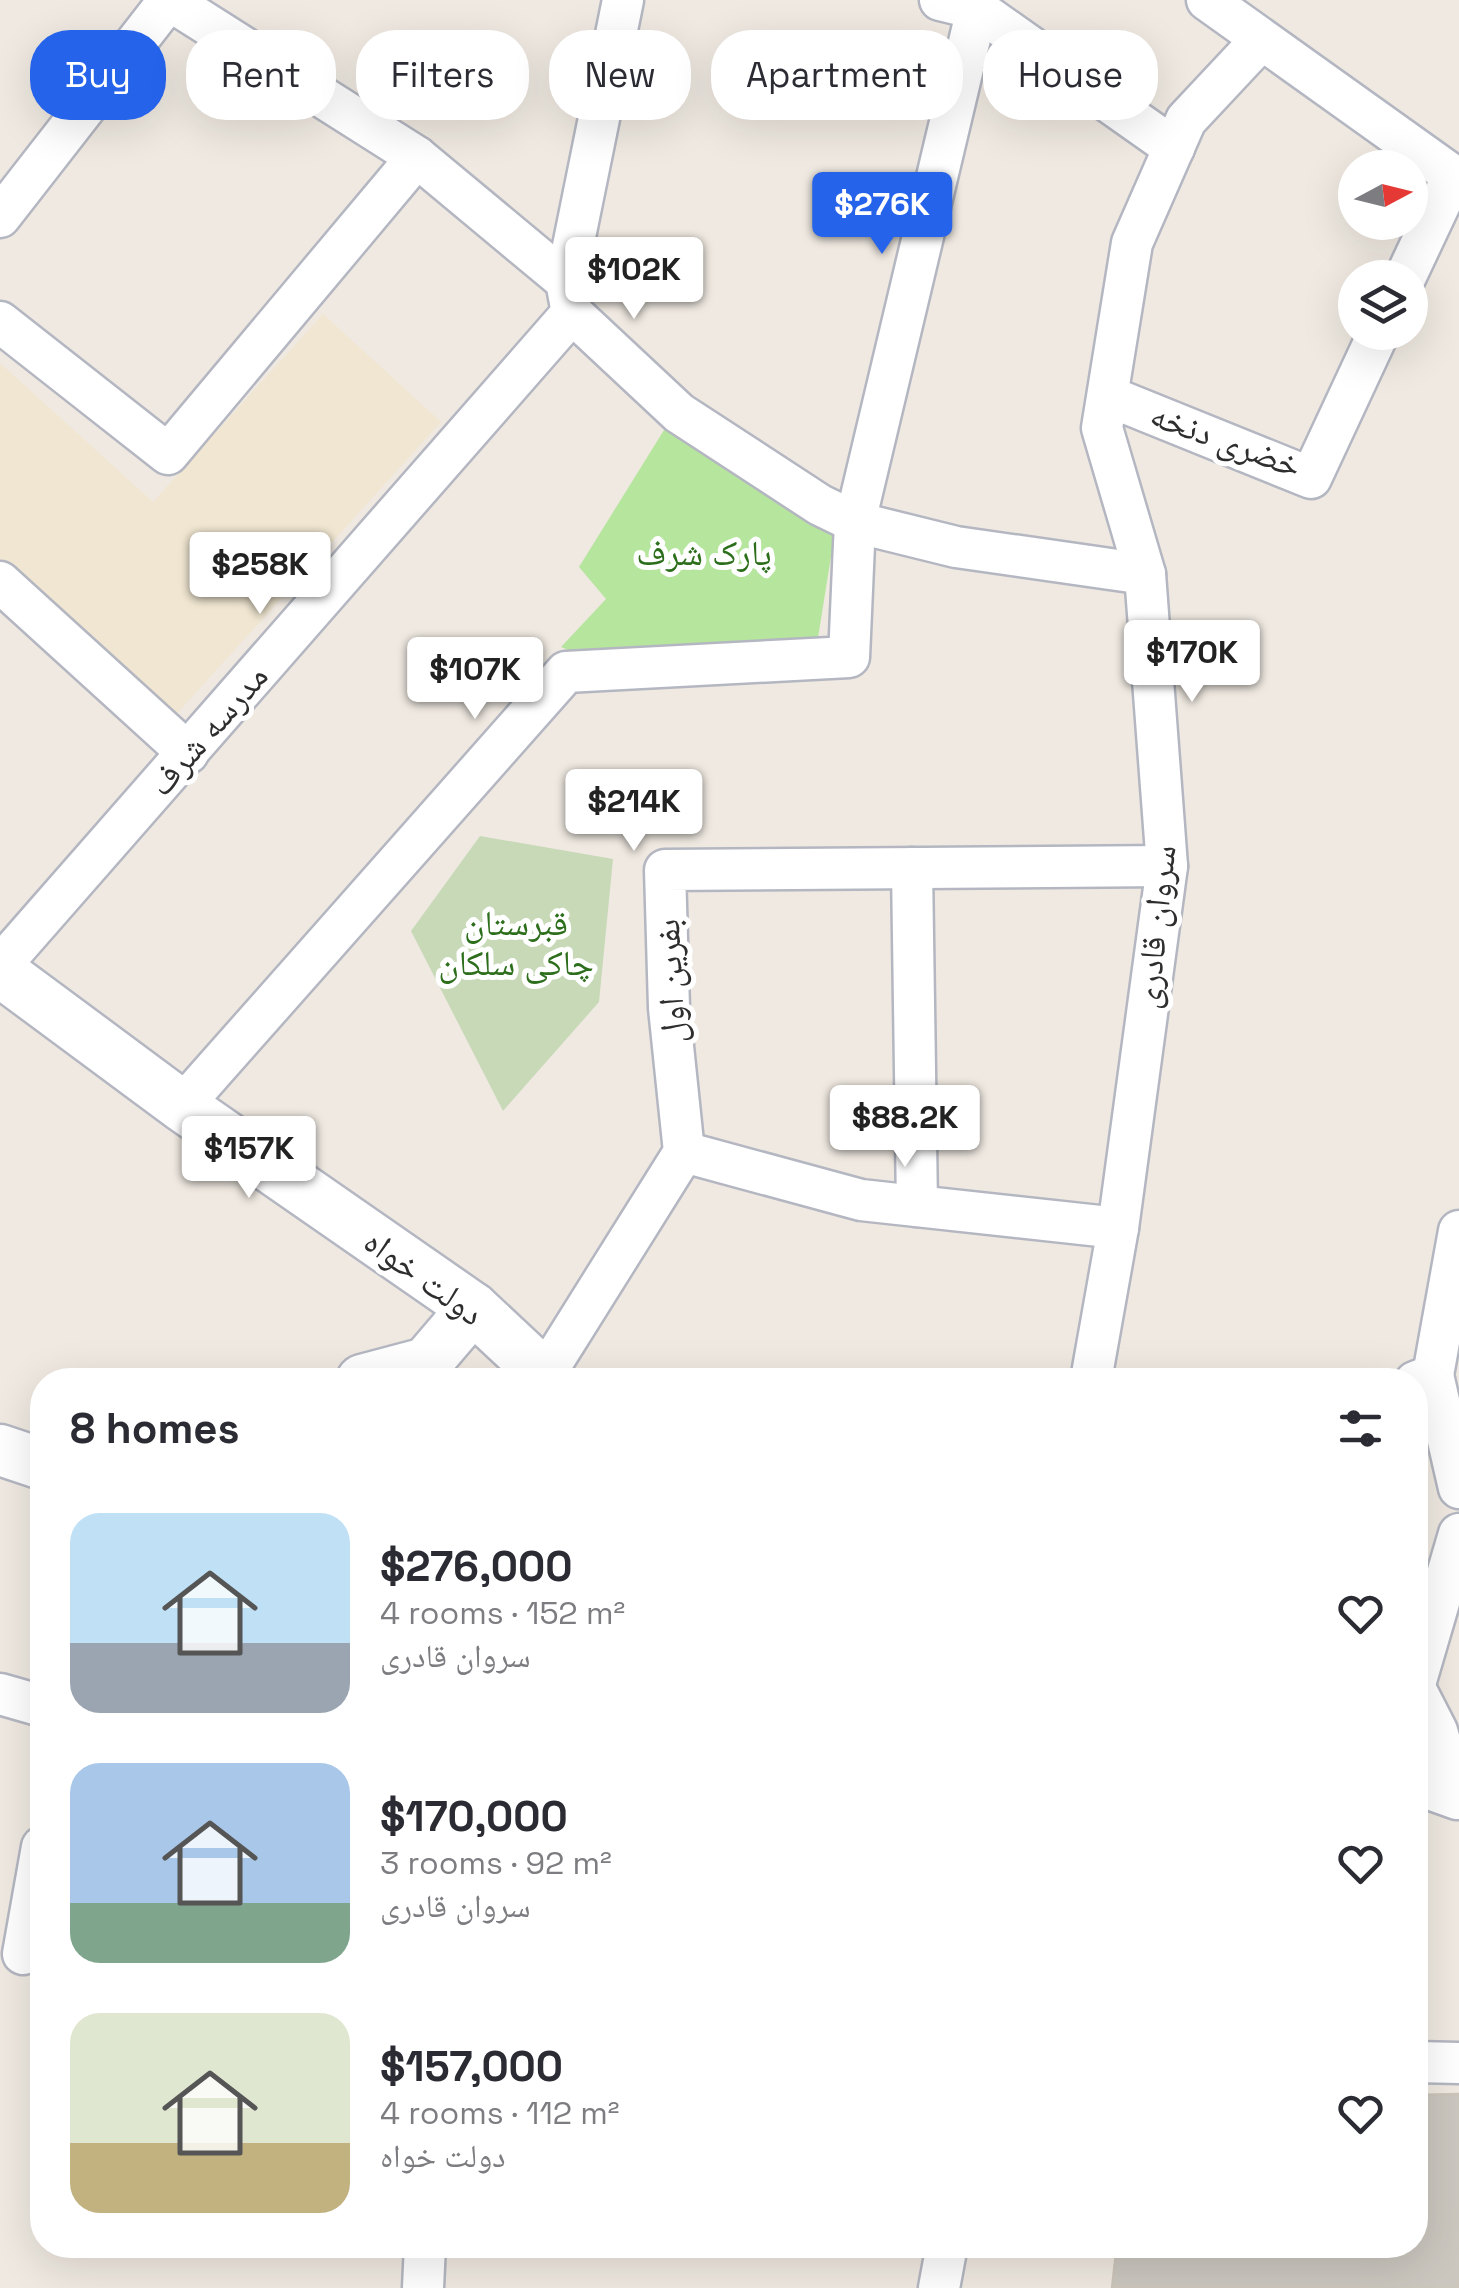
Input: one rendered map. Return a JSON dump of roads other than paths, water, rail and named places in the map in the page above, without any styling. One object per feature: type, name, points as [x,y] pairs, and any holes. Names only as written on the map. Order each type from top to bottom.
[{"type":"street","points":[[0,217],[169,0],[417,157],[569,297],[678,412],[820,504],[855,522],[956,547],[1145,574]]},
{"type":"street","points":[[569,297],[624,0]]},
{"type":"street","points":[[1207,0],[1455,179],[1414,260]]},
{"type":"street","points":[[182,1106],[566,672],[849,656],[855,522],[958,5],[1174,148]]},
{"type":"street","name":"سروان قادری","points":[[1093,1368],[1118,1228],[1167,866],[1145,574],[1102,428],[1132,243],[1186,120],[1260,41]]},
{"type":"street","points":[[0,322],[168,454],[417,157]]},
{"type":"street","name":"مدرسه شرف","points":[[0,968],[188,753],[569,297]]},
{"type":"street","name":"خضری دنخه","points":[[1108,396],[1311,478],[1371,350]]},
{"type":"street","points":[[0,582],[188,753]]},
{"type":"street","name":"بفرین اول","points":[[684,1152],[669,1008],[665,870],[1167,866]]},
{"type":"street","points":[[912,868],[917,1206]]},
{"type":"street","name":"دولت خواه","points":[[0,968],[182,1106],[473,1308],[537,1368]]},
{"type":"street","points":[[552,1368],[684,1152],[861,1200],[1118,1228]]},
{"type":"street","points":[[1426,1368],[1459,1231]]},
{"type":"street","points":[[428,1368],[473,1308]]},
{"type":"street","points":[[1428,1391],[1459,1488]]},
{"type":"street","points":[[0,1450],[30,1460]]},
{"type":"street","points":[[1428,1641],[1459,1534]]},
{"type":"street","points":[[0,1694],[30,1703]]},
{"type":"street","points":[[1428,1703],[1448,1730],[1458,1802]]},
{"type":"street","points":[[1428,1789],[1458,1802]]},
{"type":"street","points":[[22,1954],[30,1911]]},
{"type":"street","points":[[1428,2062],[1459,2063]]},
{"type":"street","points":[[423,2288],[424,2258]]},
{"type":"street","points":[[940,2288],[945,2258]]},
{"type":"park label","name":"پارک شرف","points":[[704,553]]},
{"type":"park label","name":"قبرستان چاکی سلکان","points":[[516,943]]}]
